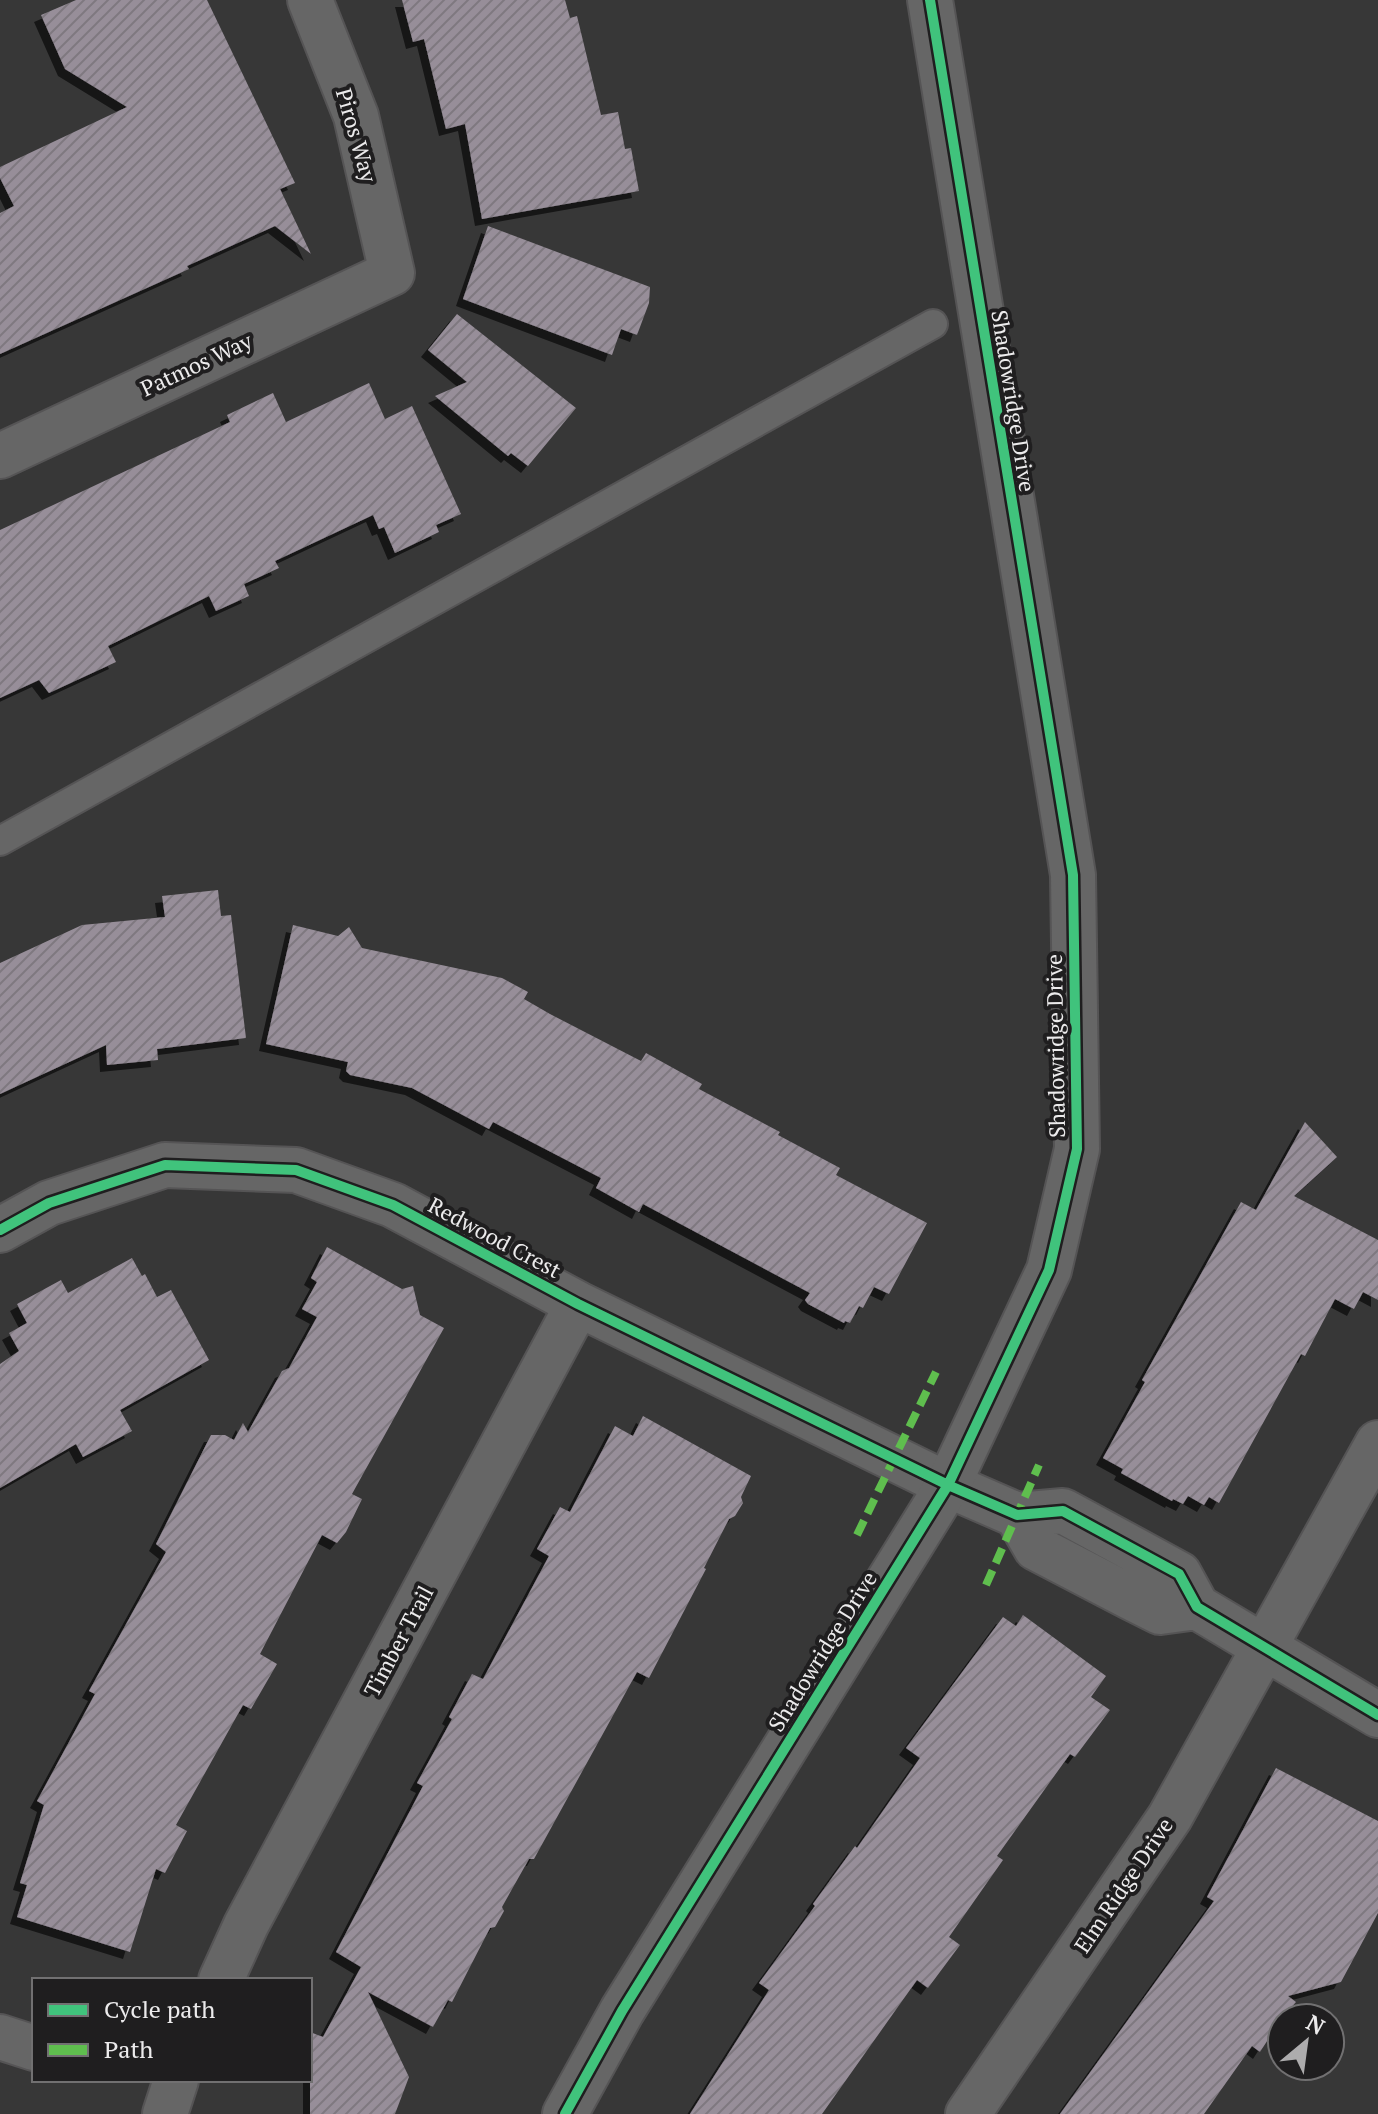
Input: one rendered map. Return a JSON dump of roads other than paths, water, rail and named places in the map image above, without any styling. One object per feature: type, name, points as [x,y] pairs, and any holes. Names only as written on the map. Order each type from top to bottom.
[{"type":"street","name":"Piros Way","points":[[310,0],[356,116],[392,273]]},
{"type":"street","name":"Shadowridge Drive","points":[[565,2114],[622,2011],[948,1485],[1049,1270],[1077,1149],[1073,875],[930,0]]},
{"type":"street","name":"Patmos Way","points":[[0,456],[392,273]]},
{"type":"street","name":"Redwood Crest","points":[[0,1230],[49,1203],[165,1165],[296,1170],[393,1205],[578,1304],[948,1485],[1017,1515],[1036,1548],[1160,1612],[1197,1607],[1263,1646]]},
{"type":"street","name":"Timber Trail","points":[[222,1978],[246,1925],[578,1304]]},
{"type":"street","name":"Elm Ridge Drive","points":[[968,2114],[1170,1817],[1378,1443]]},
{"type":"street","points":[[1263,1646],[1378,1715]]},
{"type":"street","points":[[0,2037],[32,2047]]},
{"type":"lane","points":[[0,841],[933,324]]}]
